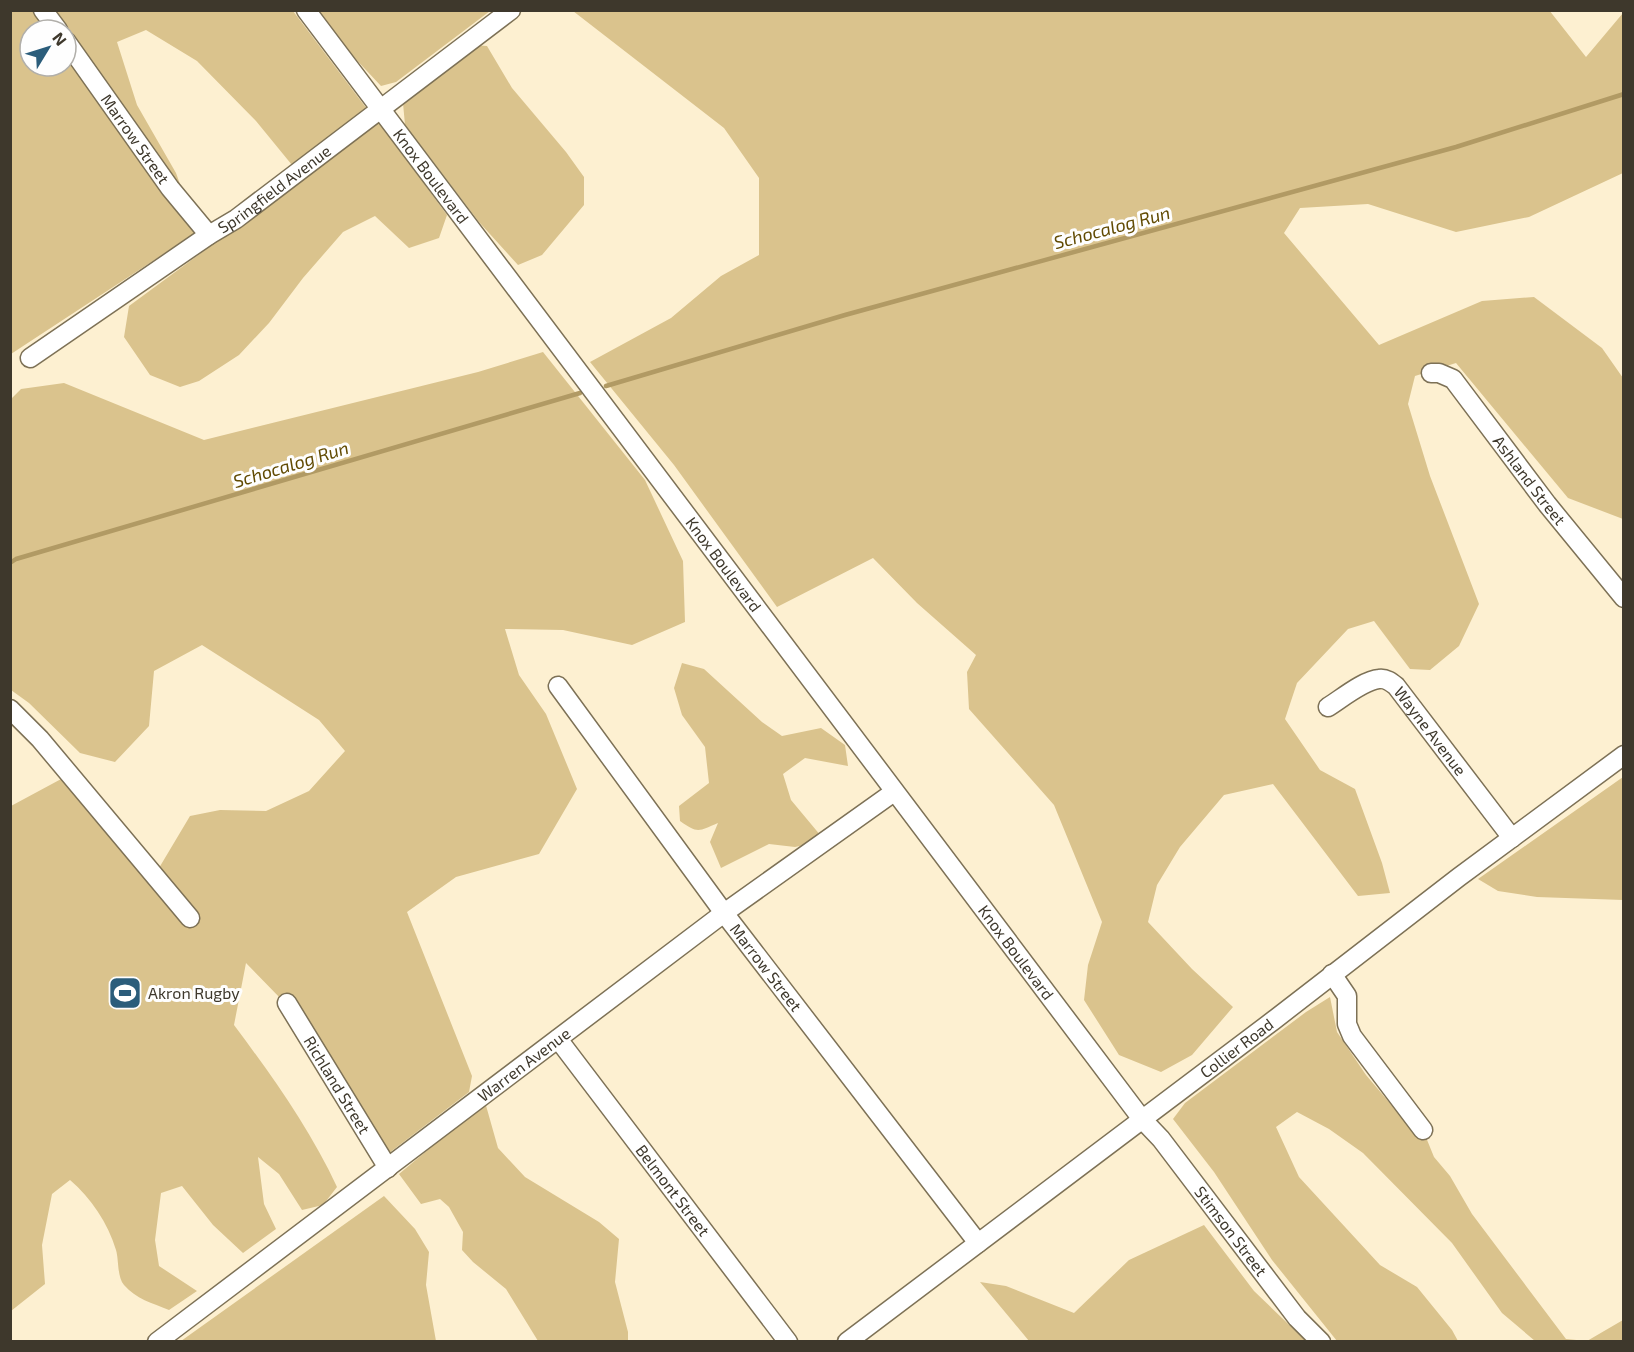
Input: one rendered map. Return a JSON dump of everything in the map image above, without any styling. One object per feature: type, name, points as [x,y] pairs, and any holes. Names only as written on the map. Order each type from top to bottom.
[{"type":"street","name":"Knox Boulevard","points":[[306,10],[1142,1118]]},
{"type":"street","name":"Springfield Avenue","points":[[30,358],[209,235],[236,219],[511,10]]},
{"type":"street","name":"Marrow Street","points":[[78,58],[170,188],[209,235]]},
{"type":"street","name":"Ashland Street","points":[[1431,373],[1438,373],[1453,379],[1547,504],[1623,598]]},
{"type":"street","name":"Wayne Avenue","points":[[1328,707],[1365,684],[1379,679],[1389,680],[1396,686],[1512,837]]},
{"type":"street","name":"Marrow Street","points":[[558,686],[724,913],[978,1244]]},
{"type":"street","points":[[10,709],[40,739],[190,918]]},
{"type":"street","name":"Collier Road","points":[[847,1341],[1623,755]]},
{"type":"street","name":"Warren Avenue","points":[[157,1341],[724,913],[894,792]]},
{"type":"street","points":[[1332,974],[1347,996],[1347,1024],[1352,1036],[1423,1130]]},
{"type":"street","name":"Richland Street","points":[[287,1002],[388,1168]]},
{"type":"street","name":"Belmont Street","points":[[558,1039],[788,1341]]},
{"type":"street","name":"Stimson Street","points":[[1142,1118],[1161,1139],[1290,1310],[1321,1341]]},
{"type":"shaded area","points":[[1549,10],[1586,57],[1623,13],[1623,173],[1529,217],[1456,232],[1368,204],[1300,208],[1284,233],[1379,345],[1482,301],[1534,297],[1602,348],[1623,378],[1623,519],[1568,498],[1456,363],[1415,376],[1408,404],[1430,476],[1479,604],[1459,646],[1430,670],[1410,669],[1374,621],[1348,629],[1297,683],[1285,719],[1320,770],[1355,789],[1382,863],[1390,893],[1358,896],[1273,784],[1224,795],[1180,847],[1157,885],[1148,922],[1192,969],[1233,1007],[1192,1055],[1161,1072],[1119,1055],[1084,1000],[1088,965],[1102,922],[1054,805],[969,709],[967,672],[976,655],[917,603],[873,558],[777,607],[674,465],[590,362],[671,318],[721,276],[759,255],[759,178],[724,128],[573,11]]},
{"type":"shaded area","points":[[11,11],[293,11],[367,109],[292,165],[256,121],[197,61],[146,30],[117,42],[137,105],[176,173],[197,232],[11,354]]},
{"type":"shaded area","points":[[318,11],[490,11],[396,82],[381,86],[350,53]]},
{"type":"shaded area","points":[[473,45],[487,46],[512,88],[584,177],[584,205],[542,255],[518,265],[479,222],[405,125],[403,103]]},
{"type":"shaded area","points":[[379,122],[447,215],[439,238],[409,248],[375,216],[343,232],[303,278],[269,323],[239,355],[199,381],[180,387],[150,375],[124,337],[129,306]]},
{"type":"shaded area","points":[[543,352],[645,480],[683,561],[685,622],[632,645],[563,630],[505,629],[519,675],[546,714],[577,789],[539,854],[456,877],[407,912],[472,1076],[469,1092],[389,1153],[319,1038],[246,963],[234,1025],[303,1124],[337,1187],[323,1205],[302,1210],[279,1174],[258,1157],[264,1204],[276,1229],[243,1253],[213,1225],[182,1186],[161,1193],[155,1240],[159,1266],[197,1291],[169,1310],[139,1297],[124,1285],[119,1273],[116,1250],[108,1230],[92,1203],[70,1180],[52,1194],[42,1245],[45,1284],[11,1311],[11,806],[76,771],[159,868],[190,816],[220,810],[266,811],[309,791],[345,751],[319,720],[202,645],[154,671],[149,726],[115,762],[80,753],[29,703],[11,690],[11,399],[21,389],[64,383],[204,440],[478,372]]},
{"type":"shaded area","points":[[682,663],[704,669],[762,722],[782,736],[821,728],[845,745],[848,766],[805,758],[783,774],[791,800],[821,836],[809,844],[795,847],[769,844],[721,868],[710,842],[718,823],[699,830],[680,821],[679,806],[709,783],[705,747],[682,715],[674,688]]},
{"type":"shaded area","points":[[1623,777],[1623,900],[1537,897],[1498,891],[1478,879]]},
{"type":"shaded area","points":[[1330,997],[1337,1032],[1366,1075],[1399,1114],[1423,1130],[1434,1157],[1450,1176],[1472,1214],[1566,1339],[1587,1341],[1535,1341],[1502,1313],[1452,1243],[1363,1153],[1329,1129],[1297,1112],[1276,1127],[1299,1177],[1380,1265],[1417,1287],[1452,1330],[1458,1341],[1337,1341],[1272,1260],[1214,1172],[1173,1119],[1185,1103],[1306,1012]]},
{"type":"shaded area","points":[[485,1102],[498,1148],[525,1177],[599,1222],[619,1239],[615,1282],[628,1332],[628,1341],[538,1341],[506,1289],[462,1250],[463,1232],[449,1207],[440,1199],[421,1204],[399,1174]]},
{"type":"shaded area","points":[[384,1196],[415,1229],[429,1252],[426,1285],[436,1341],[181,1341]]},
{"type":"shaded area","points":[[1204,1225],[1254,1291],[1306,1341],[1029,1341],[980,1282],[1006,1286],[1074,1313],[1129,1260]]},
{"type":"shaded area","points":[[1623,1320],[1623,1341],[1587,1341]]},
{"type":"waterway","name":"Schocalog Run","points":[[606,386],[845,315],[1456,147],[1624,94]]},
{"type":"waterway","name":"Schocalog Run","points":[[10,563],[16,559],[580,393]]},
{"type":"place","name":"Akron Rugby","points":[[125,993]]}]
